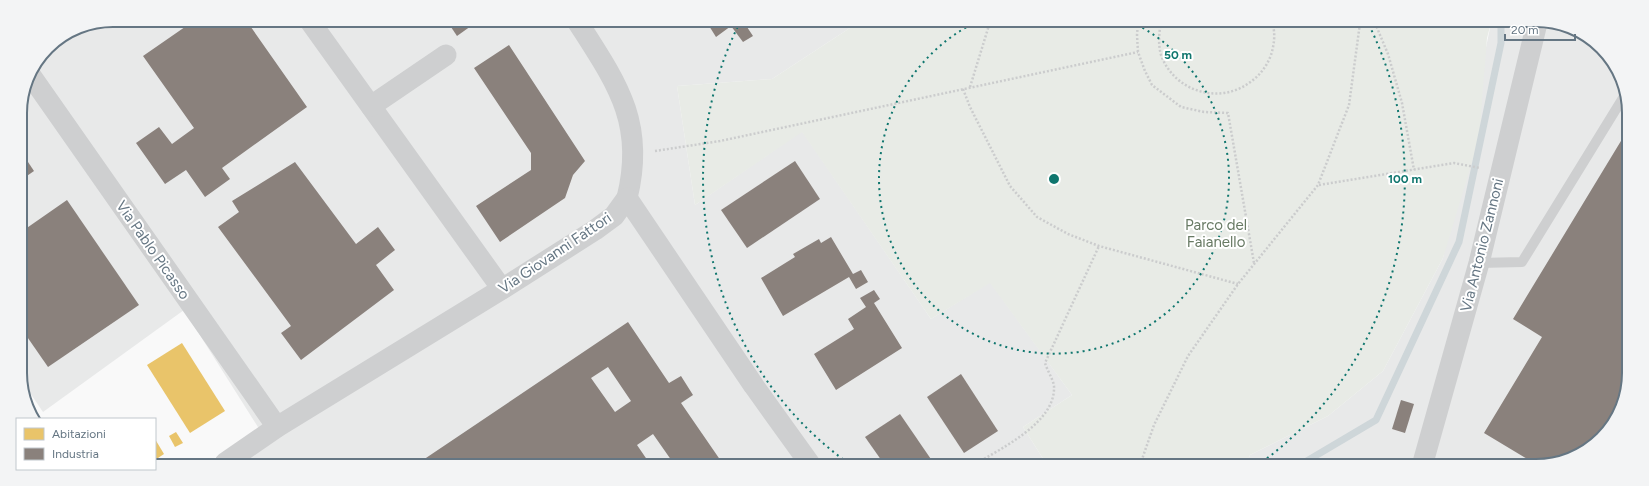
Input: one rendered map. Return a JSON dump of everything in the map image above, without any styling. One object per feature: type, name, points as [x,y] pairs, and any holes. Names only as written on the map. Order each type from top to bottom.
[{"type":"street","points":[[314,27],[502,290]]},
{"type":"street","points":[[581,27],[607,68],[627,109],[633,154],[633,175],[627,198],[754,386],[806,459]]},
{"type":"street","name":"Via Antonio Zannoni","points":[[1424,459],[1479,263],[1536,27]]},
{"type":"street","points":[[371,106],[446,55]]},
{"type":"street","name":"Via Pablo Picasso","points":[[35,79],[277,427]]},
{"type":"street","name":"Via Giovanni Fattori","points":[[231,459],[277,427],[502,290],[614,216],[627,198]]},
{"type":"lane","points":[[1479,263],[1522,262],[1621,101]]},
{"type":"path","points":[[970,87],[988,27]]},
{"type":"path","points":[[1138,27],[1138,52],[1152,85],[1181,107],[1204,112],[1228,113],[1254,264]]},
{"type":"path","points":[[1160,27],[1158,37],[1161,55],[1170,72],[1185,85],[1202,93],[1221,95],[1240,90],[1258,76],[1268,64],[1274,46],[1274,27]]},
{"type":"path","points":[[1142,459],[1154,425],[1188,356],[1238,284],[1318,185],[1349,105],[1359,27]]},
{"type":"path","points":[[1377,27],[1388,54],[1402,103],[1414,170]]},
{"type":"path","points":[[633,154],[720,141],[1138,52]]},
{"type":"path","points":[[963,89],[973,113],[1010,186],[1037,217],[1068,234],[1098,246],[1238,284]]},
{"type":"path","points":[[1318,185],[1454,163],[1486,169]]},
{"type":"path","points":[[983,459],[1027,431],[1045,414],[1053,400],[1054,385],[1044,363],[1098,246]]},
{"type":"shaded area","points":[[113,27],[851,27],[772,79],[677,86],[695,205],[802,131],[931,319],[990,282],[1072,395],[1023,427],[1043,459],[245,459],[268,443],[184,310],[43,412],[30,393],[27,373],[27,108],[30,91],[36,75],[48,56],[61,45],[80,34],[97,29]]},
{"type":"shaded area","points":[[1490,27],[1547,28],[1558,30],[1579,39],[1597,52],[1613,75],[1620,97],[1622,113],[1622,373],[1619,395],[1615,406],[1610,416],[1597,434],[1579,447],[1569,452],[1541,459],[1248,459],[1250,455],[1328,416],[1383,371],[1443,258]]},
{"type":"green space","name":"Parco del Faianello","points":[[851,27],[1490,27],[1487,38],[1479,139],[1443,258],[1383,371],[1328,416],[1250,455],[1248,459],[1043,459],[1023,427],[1072,395],[990,283],[931,319],[802,132],[695,205],[677,86],[772,79]]},
{"type":"building: Abitazioni","points":[[182,343],[225,411],[190,433],[147,365]]},
{"type":"building: Abitazioni","points":[[176,432],[183,443],[175,447],[169,436]]},
{"type":"building: Abitazioni","points":[[156,441],[164,454],[156,459]]},
{"type":"building: Industria","points":[[185,27],[251,27],[307,107],[222,168],[230,179],[205,197],[186,170],[165,184],[136,143],[159,127],[172,144],[194,128],[143,56]]},
{"type":"building: Industria","points":[[451,27],[470,27],[457,36]]},
{"type":"building: Industria","points":[[710,27],[730,27],[716,37]]},
{"type":"building: Industria","points":[[732,27],[747,27],[753,36],[743,42]]},
{"type":"building: Industria","points":[[509,45],[585,161],[573,175],[565,198],[500,242],[476,206],[531,170],[531,153],[474,68]]},
{"type":"building: Industria","points":[[1622,139],[1621,384],[1615,406],[1604,425],[1593,438],[1569,452],[1541,459],[1527,459],[1484,433],[1542,337],[1513,319]]},
{"type":"building: Industria","points":[[27,160],[34,171],[27,176]]},
{"type":"building: Industria","points":[[795,161],[820,199],[747,248],[721,210]]},
{"type":"building: Industria","points":[[295,162],[356,244],[378,227],[395,250],[376,265],[394,290],[301,360],[281,333],[291,326],[218,227],[239,212],[232,201]]},
{"type":"building: Industria","points":[[67,200],[139,305],[48,367],[27,337],[27,228]]},
{"type":"building: Industria","points":[[831,237],[853,274],[861,270],[868,282],[856,289],[849,277],[783,316],[761,278],[795,257],[793,254],[819,239],[821,243]]},
{"type":"building: Industria","points":[[874,290],[880,299],[874,303],[902,348],[836,390],[814,354],[854,329],[848,319],[866,307],[860,298]]},
{"type":"building: Industria","points":[[628,322],[669,383],[681,376],[693,395],[681,403],[720,459],[670,459],[653,434],[637,445],[647,459],[424,459]],"holes":[[[608,367],[631,401],[615,412],[591,378]]]},
{"type":"building: Industria","points":[[961,374],[998,431],[964,453],[927,397]]},
{"type":"building: Industria","points":[[1401,400],[1414,404],[1405,433],[1392,429]]},
{"type":"building: Industria","points":[[900,414],[931,459],[880,459],[865,437]]},
{"type":"waterway","points":[[1310,459],[1376,420],[1459,242],[1501,43],[1501,27]]}]
